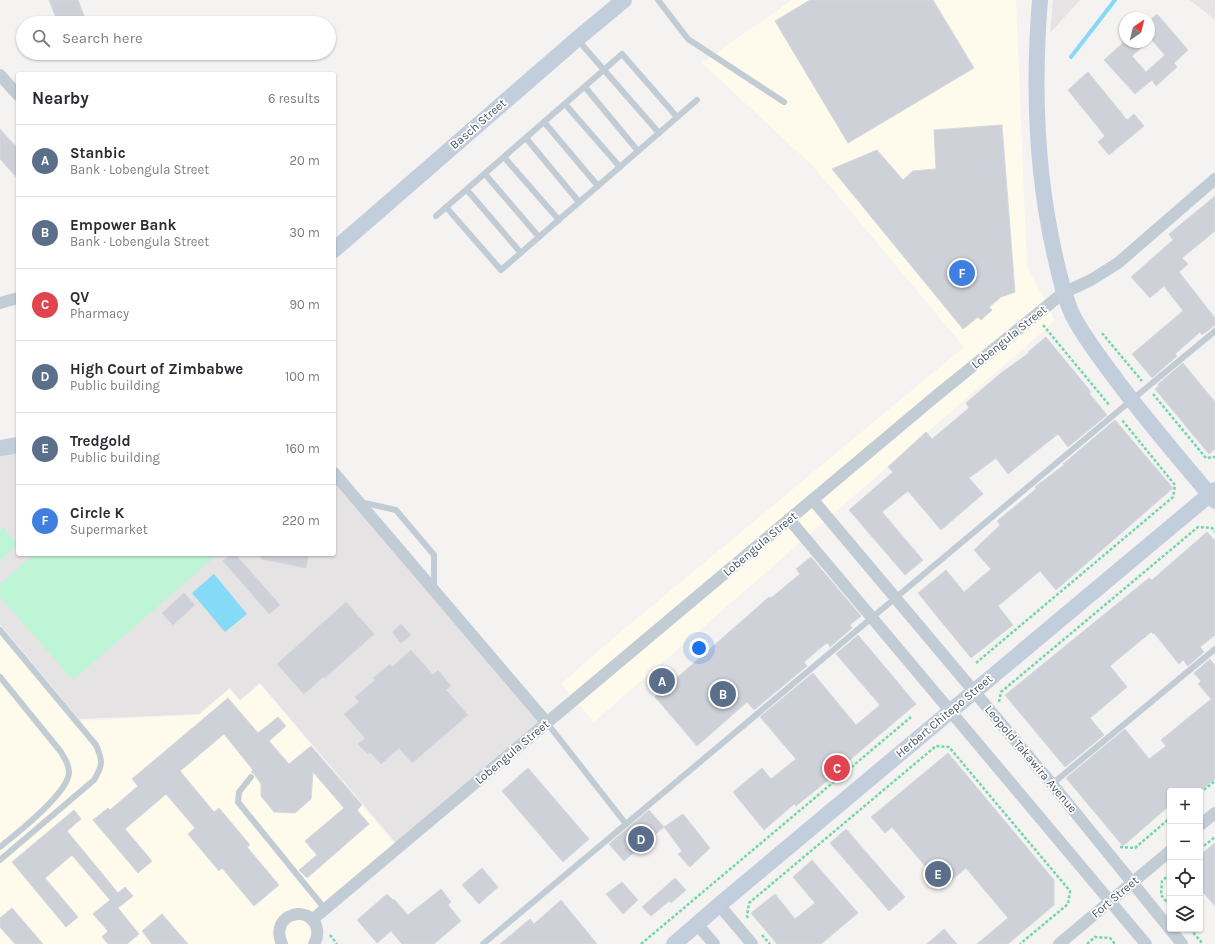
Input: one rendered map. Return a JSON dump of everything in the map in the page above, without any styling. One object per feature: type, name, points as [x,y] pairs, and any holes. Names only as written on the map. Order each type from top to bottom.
[{"type":"street","name":"Basch Street","points":[[336,248],[624,0]]},
{"type":"street","points":[[1040,0],[1038,32],[1039,142],[1042,177],[1050,233],[1063,293],[1073,316],[1087,341],[1131,400],[1213,495]]},
{"type":"street","points":[[0,75],[16,93]]},
{"type":"street","name":"Lobengula Street","points":[[312,920],[936,396],[1063,293],[1091,280],[1118,263],[1215,179]]},
{"type":"street","points":[[0,303],[16,299]]},
{"type":"street","points":[[0,448],[16,445]]},
{"type":"street","points":[[336,475],[547,723]]},
{"type":"street","name":"Herbert Chitepo Street","points":[[674,944],[974,691],[1213,495]]},
{"type":"street","name":"Leopold Takawira Avenue","points":[[813,500],[1052,784],[1167,925]]},
{"type":"street","points":[[790,519],[1146,944]]},
{"type":"street","points":[[1201,824],[1215,813]]},
{"type":"street","name":"Fort Street","points":[[1059,944],[1167,853]]},
{"type":"street","points":[[719,905],[752,944]]},
{"type":"street","points":[[282,944],[279,937],[279,929],[282,921],[289,916],[297,914],[306,915],[317,926],[318,933],[314,944]]},
{"type":"street","points":[[697,924],[714,944]]},
{"type":"street","name":"Leopold Takawira Avenue","points":[[1172,932],[1182,944]]},
{"type":"lane","points":[[658,0],[688,39],[784,102]]},
{"type":"lane","points":[[577,39],[659,133]]},
{"type":"lane","points":[[436,216],[622,54],[677,117]]},
{"type":"lane","points":[[585,87],[638,151]]},
{"type":"lane","points":[[446,207],[501,270],[697,100]]},
{"type":"lane","points":[[565,104],[620,167]]},
{"type":"lane","points":[[544,122],[598,186]]},
{"type":"lane","points":[[526,138],[579,202]]},
{"type":"lane","points":[[504,157],[559,220]]},
{"type":"lane","points":[[485,174],[539,237]]},
{"type":"lane","points":[[467,190],[521,253]]},
{"type":"lane","points":[[483,944],[1215,331]]},
{"type":"lane","points":[[358,501],[396,510],[434,555],[434,590]]},
{"type":"lane","points":[[0,630],[96,745],[102,759],[100,770],[94,780],[0,860]]},
{"type":"lane","points":[[1052,784],[1215,649]]},
{"type":"lane","points":[[0,677],[61,752],[67,762],[69,773],[66,783],[60,791],[23,828],[0,846]]},
{"type":"lane","points":[[547,723],[626,824]]},
{"type":"lane","points":[[251,777],[239,792],[238,802],[325,909]]},
{"type":"path","points":[[976,663],[1172,497],[1175,484],[1042,325]]},
{"type":"path","points":[[999,704],[1001,692],[1198,527],[1212,528],[1215,532]]},
{"type":"path","points":[[641,944],[911,717]]},
{"type":"path","points":[[751,922],[747,916],[749,903],[936,746],[949,747],[1070,890],[1068,904],[1020,944]]},
{"type":"path","points":[[1203,790],[1215,780]]},
{"type":"path","points":[[1115,842],[1120,848],[1135,848],[1167,821]]},
{"type":"path","points":[[1203,847],[1215,837]]},
{"type":"path","points":[[1167,877],[1162,881],[1161,895],[1167,902]]},
{"type":"path","points":[[326,931],[337,944]]},
{"type":"path","points":[[1192,932],[1202,944]]},
{"type":"path","points":[[760,933],[770,944]]},
{"type":"path","points":[[1087,944],[1095,937],[1110,938],[1115,944]]},
{"type":"shaded area","points":[[792,0],[1016,0],[1027,266],[1055,321],[594,722],[561,684],[611,640],[964,347],[814,167],[702,63]]},
{"type":"shaded area","points":[[1053,0],[1080,0],[1050,33]]},
{"type":"shaded area","points":[[1190,0],[1215,0],[1215,20]]},
{"type":"shaded area","points":[[16,448],[16,556],[336,556],[336,479],[542,723],[397,844],[260,683],[240,700],[230,688],[199,714],[79,719],[0,624],[0,451]]},
{"type":"shaded area","points":[[0,627],[78,721],[199,715],[229,689],[240,701],[260,684],[397,847],[310,920],[315,927],[311,944],[0,944]]},
{"type":"green space","points":[[3,527],[16,542],[16,546],[0,560],[0,530]]},
{"type":"green space","points":[[32,556],[216,556],[73,680],[0,597],[0,584]]},
{"type":"water","points":[[214,574],[247,614],[225,632],[192,593]]},
{"type":"building","points":[[49,0],[78,0],[84,16],[55,16]]},
{"type":"building","points":[[810,0],[933,0],[974,68],[848,143],[775,21]]},
{"type":"building","points":[[1157,14],[1188,50],[1174,63],[1177,67],[1156,86],[1152,80],[1135,94],[1104,60],[1119,46],[1119,48],[1141,48],[1132,56],[1146,72],[1165,55],[1155,44],[1155,16]]},
{"type":"building","points":[[1088,72],[1127,120],[1134,114],[1144,126],[1109,155],[1098,142],[1105,136],[1068,90]]},
{"type":"building","points":[[1002,125],[1015,292],[1001,297],[989,307],[992,310],[981,320],[978,317],[963,329],[832,169],[877,150],[903,180],[913,171],[936,169],[934,130]]},
{"type":"building","points":[[0,129],[16,147],[16,177],[0,159]]},
{"type":"building","points":[[1215,196],[1215,231],[1182,258],[1188,264],[1179,272],[1215,318],[1215,325],[1202,335],[1200,332],[1175,354],[1177,356],[1152,378],[1132,354],[1183,311],[1164,286],[1150,298],[1131,277],[1173,240],[1169,234]]},
{"type":"building","points":[[1046,337],[1091,392],[1089,393],[1107,415],[1068,447],[1058,434],[1008,474],[996,458],[969,478],[983,494],[941,530],[908,491],[882,512],[923,560],[905,575],[849,510],[893,472],[888,467],[926,432],[932,439],[969,408],[966,403],[1001,373],[1029,353],[1028,352]]},
{"type":"building","points":[[1183,363],[1215,402],[1215,449],[1209,454],[1155,389],[1159,386],[1158,384]]},
{"type":"building","points":[[1115,420],[1173,488],[1056,590],[1040,571],[998,606],[1013,625],[971,658],[918,593],[946,570],[964,592],[991,569],[974,550],[1000,525],[997,521]]},
{"type":"building","points":[[1207,532],[1215,541],[1215,635],[1200,647],[1204,652],[1188,666],[1183,660],[1179,664],[1154,633],[1153,634],[1151,632],[1110,666],[1127,687],[1090,718],[1104,735],[1065,767],[1005,695],[1149,578],[1152,580]]},
{"type":"building","points":[[229,556],[237,556],[280,605],[269,614],[223,561]]},
{"type":"building","points":[[262,556],[309,556],[306,568],[261,559]]},
{"type":"building","points":[[811,557],[861,616],[850,625],[852,628],[830,647],[828,643],[824,645],[804,662],[807,666],[754,710],[747,702],[697,746],[655,697],[769,597],[771,598],[800,574],[796,569]]},
{"type":"building","points":[[184,593],[195,605],[173,625],[162,613]]},
{"type":"building","points":[[346,602],[374,634],[325,678],[323,677],[304,694],[277,664]]},
{"type":"building","points":[[401,624],[411,635],[401,643],[392,632]]},
{"type":"building","points":[[858,635],[916,704],[832,775],[833,776],[796,806],[794,804],[764,830],[733,792],[762,768],[771,779],[796,759],[760,717],[813,673],[856,725],[880,705],[836,654]]},
{"type":"building","points":[[411,650],[433,675],[438,670],[451,686],[446,690],[468,715],[412,763],[399,748],[381,764],[370,752],[368,754],[358,744],[365,738],[344,714],[359,702],[355,697],[375,680],[373,678],[390,664],[392,667]]},
{"type":"building","points":[[1210,659],[1215,666],[1215,779],[1203,789],[1167,788],[1167,808],[1123,846],[1066,778],[1125,729],[1149,759],[1166,746],[1161,740],[1211,699],[1198,684],[1201,681],[1194,673]]},
{"type":"building","points":[[228,698],[258,733],[278,717],[286,726],[269,741],[289,764],[311,746],[362,805],[357,810],[369,824],[307,878],[299,870],[317,855],[305,841],[344,808],[313,772],[311,799],[295,813],[274,812],[261,796],[261,784],[251,772],[253,770],[224,734],[180,771],[214,812],[219,808],[250,845],[247,847],[279,885],[254,906],[222,868],[219,871],[188,834],[195,828],[166,794],[125,829],[152,861],[138,873],[93,820],[108,808],[110,810],[138,786],[132,779]]},
{"type":"building","points":[[948,753],[1054,880],[1054,905],[1008,944],[977,944],[1008,918],[966,868],[943,887],[892,827],[885,833],[871,817]]},
{"type":"building","points":[[528,768],[589,839],[563,862],[502,791]]},
{"type":"building","points":[[74,810],[81,819],[67,831],[118,893],[125,887],[133,896],[118,908],[139,934],[127,944],[108,944],[102,937],[108,931],[93,914],[110,900],[72,855],[45,878],[78,917],[66,927],[12,862]]},
{"type":"building","points":[[649,810],[664,827],[624,861],[609,844]]},
{"type":"building","points":[[683,814],[710,848],[690,867],[678,854],[682,851],[664,827]]},
{"type":"building","points":[[846,829],[905,897],[889,911],[830,843]]},
{"type":"building","points":[[1215,843],[1215,906],[1203,892],[1203,853]]},
{"type":"building","points":[[812,860],[858,913],[821,944],[777,944],[751,913],[775,894],[795,919],[815,903],[793,877]]},
{"type":"building","points":[[482,868],[498,887],[479,904],[462,885]]},
{"type":"building","points":[[675,878],[686,890],[671,903],[669,901],[651,916],[642,907]]},
{"type":"building","points":[[622,882],[638,900],[623,914],[606,894]]},
{"type":"building","points":[[441,889],[451,902],[448,905],[461,921],[434,944],[402,944],[391,931],[377,943],[357,920],[387,894],[393,900],[394,899],[408,915]]},
{"type":"building","points":[[561,900],[597,944],[500,944],[530,919],[534,924]]},
{"type":"building","points":[[12,908],[43,944],[15,944],[0,927],[0,918]]},
{"type":"building","points":[[162,914],[188,944],[152,944],[142,931]]},
{"type":"building","points":[[944,929],[957,944],[927,944]]},
{"type":"waterway","points":[[1071,57],[1115,0]]},
{"type":"place","name":"Circle K","points":[[962,273]]},
{"type":"place","name":"Stanbic","points":[[662,681]]},
{"type":"place","name":"Empower Bank","points":[[723,694]]},
{"type":"place","name":"QV","points":[[837,768]]},
{"type":"place","name":"High Court of Zimbabwe","points":[[641,839]]},
{"type":"place","name":"Tredgold","points":[[938,874]]}]
